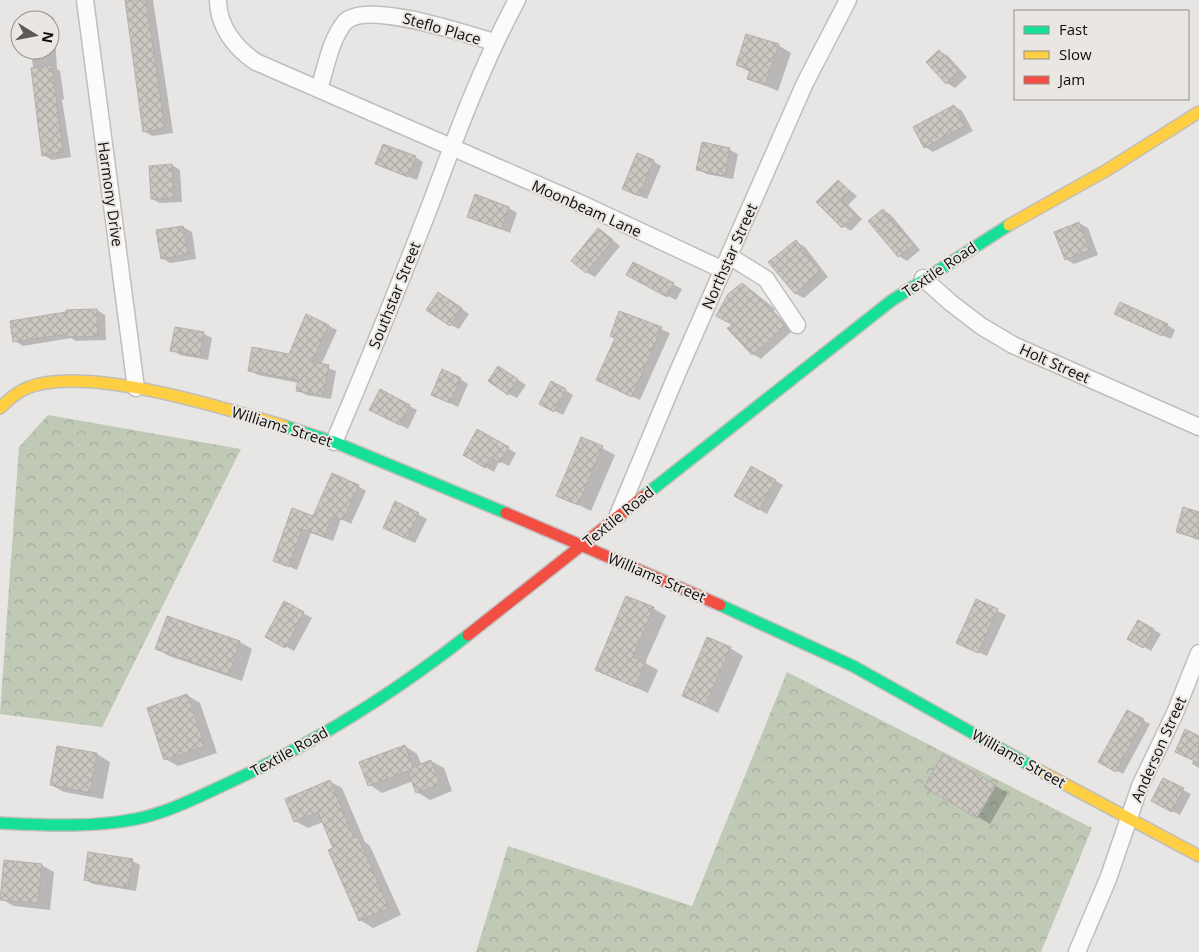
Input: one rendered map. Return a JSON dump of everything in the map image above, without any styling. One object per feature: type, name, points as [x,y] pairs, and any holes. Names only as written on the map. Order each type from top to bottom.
[{"type":"street","name":"Harmony Drive","points":[[85,0],[136,388]]},
{"type":"street","points":[[218,0],[220,18],[229,36],[249,57],[272,70],[451,147]]},
{"type":"street","name":"Southstar Street","points":[[334,442],[368,362],[451,147],[494,42],[517,0]]},
{"type":"street","name":"Northstar Street","points":[[618,517],[804,83],[848,0]]},
{"type":"street","name":"Steflo Place","points":[[319,89],[336,36],[345,21],[355,14],[369,12],[406,16],[494,42]]},
{"type":"street","name":"Textile Road","points":[[0,823],[52,825],[124,822],[149,816],[228,784],[289,752],[398,686],[436,660],[756,406],[923,278],[990,235],[1114,165],[1199,112]]},
{"type":"street","name":"Moonbeam Lane","points":[[451,147],[582,204],[766,279],[796,325]]},
{"type":"street","name":"Holt Street","points":[[923,278],[958,309],[1013,345],[1199,427]]},
{"type":"street","name":"Williams Street","points":[[0,408],[12,397],[28,388],[45,383],[81,382],[136,388],[214,405],[334,442],[401,468],[692,592],[853,666],[1199,856]]},
{"type":"street","name":"Anderson Street","points":[[1077,952],[1108,880],[1140,786],[1175,713],[1199,653]]},
{"type":"green space","points":[[48,415],[241,449],[102,727],[0,714],[19,447]]},
{"type":"green space","points":[[787,672],[1092,828],[1041,952],[476,952],[508,846],[692,906]]},
{"type":"building","points":[[125,0],[146,0],[165,128],[143,132]]},
{"type":"building","points":[[746,34],[779,44],[765,85],[747,79],[750,70],[736,65]]},
{"type":"building","points":[[939,50],[959,72],[946,84],[926,62]]},
{"type":"building","points":[[52,65],[63,152],[42,156],[31,68]]},
{"type":"building","points":[[954,105],[965,126],[924,148],[913,127]]},
{"type":"building","points":[[702,142],[730,148],[725,176],[696,170]]},
{"type":"building","points":[[383,144],[416,156],[408,177],[375,164]]},
{"type":"building","points":[[637,153],[654,160],[639,196],[622,189]]},
{"type":"building","points":[[172,164],[174,198],[151,199],[149,166]]},
{"type":"building","points":[[838,180],[850,191],[841,200],[855,214],[842,228],[816,202]]},
{"type":"building","points":[[475,194],[509,207],[501,229],[467,217]]},
{"type":"building","points":[[883,209],[913,245],[898,257],[868,221]]},
{"type":"building","points":[[1079,222],[1090,250],[1065,260],[1054,232]]},
{"type":"building","points":[[183,226],[188,254],[161,259],[156,230]]},
{"type":"building","points":[[598,228],[613,240],[586,273],[571,261]]},
{"type":"building","points":[[796,240],[820,272],[795,294],[768,262]]},
{"type":"building","points":[[633,262],[674,283],[667,297],[626,275]]},
{"type":"building","points":[[742,283],[768,304],[766,306],[785,326],[752,355],[727,328],[733,325],[716,316],[728,294]]},
{"type":"building","points":[[438,292],[462,308],[450,326],[426,310]]},
{"type":"building","points":[[1120,302],[1168,324],[1162,336],[1114,314]]},
{"type":"building","points":[[97,309],[98,336],[67,337],[67,334],[13,342],[10,321],[66,312],[66,310]]},
{"type":"building","points":[[619,311],[662,327],[632,397],[596,380],[615,338],[610,336]]},
{"type":"building","points":[[306,314],[329,325],[312,362],[329,365],[323,395],[296,391],[298,380],[248,371],[252,347],[289,354]]},
{"type":"building","points":[[175,327],[204,332],[200,356],[170,351]]},
{"type":"building","points":[[498,366],[518,379],[508,395],[488,381]]},
{"type":"building","points":[[442,369],[461,378],[450,403],[431,395]]},
{"type":"building","points":[[551,381],[566,389],[554,412],[539,404]]},
{"type":"building","points":[[380,389],[410,405],[400,425],[369,410]]},
{"type":"building","points":[[477,429],[509,447],[500,463],[491,457],[485,468],[463,455]]},
{"type":"building","points":[[581,437],[603,446],[578,505],[556,496]]},
{"type":"building","points":[[751,466],[776,480],[759,510],[734,496]]},
{"type":"building","points":[[332,473],[359,485],[343,520],[332,516],[325,537],[302,529],[289,567],[273,561],[292,508],[313,516]]},
{"type":"building","points":[[395,501],[419,513],[407,539],[383,528]]},
{"type":"building","points":[[1183,507],[1199,512],[1199,539],[1176,532]]},
{"type":"building","points":[[626,596],[654,607],[633,657],[646,662],[635,687],[595,670]]},
{"type":"building","points":[[976,599],[998,609],[978,653],[956,643]]},
{"type":"building","points":[[284,601],[304,612],[285,648],[265,637]]},
{"type":"building","points":[[167,616],[240,641],[229,675],[155,649]]},
{"type":"building","points":[[1138,620],[1154,629],[1143,648],[1127,639]]},
{"type":"building","points":[[707,637],[731,647],[705,706],[682,696]]},
{"type":"building","points":[[187,694],[205,746],[164,760],[147,708]]},
{"type":"building","points":[[1127,710],[1144,719],[1116,772],[1098,762]]},
{"type":"building","points":[[1185,729],[1199,736],[1199,763],[1175,752]]},
{"type":"building","points":[[405,745],[413,767],[431,760],[440,784],[416,793],[408,771],[368,786],[359,762]]},
{"type":"building","points":[[57,746],[97,753],[90,793],[50,785]]},
{"type":"building","points":[[943,754],[996,785],[977,818],[924,787]]},
{"type":"building","points":[[1163,778],[1184,788],[1172,812],[1151,801]]},
{"type":"building","points":[[330,780],[354,838],[358,837],[389,908],[359,921],[328,850],[333,848],[318,812],[294,822],[285,799]]},
{"type":"building","points":[[88,852],[133,859],[128,888],[84,880]]},
{"type":"building","points":[[4,860],[42,864],[38,903],[0,900]]},
{"type":"traffic: fast","points":[[644,496],[891,301],[1009,225]]},
{"type":"traffic: fast","points":[[284,426],[334,442],[506,513]]},
{"type":"traffic: fast","points":[[720,605],[853,666],[1033,767]]},
{"type":"traffic: fast","points":[[0,823],[102,824],[136,819],[181,805],[320,736],[381,698],[468,635]]},
{"type":"traffic: slow","points":[[1009,225],[1107,170],[1199,112]]},
{"type":"traffic: slow","points":[[0,408],[27,388],[52,382],[83,381],[155,391],[284,426]]},
{"type":"traffic: slow","points":[[1033,767],[1199,856]]},
{"type":"traffic: jam","points":[[468,635],[644,496]]},
{"type":"traffic: jam","points":[[506,513],[720,605]]}]
